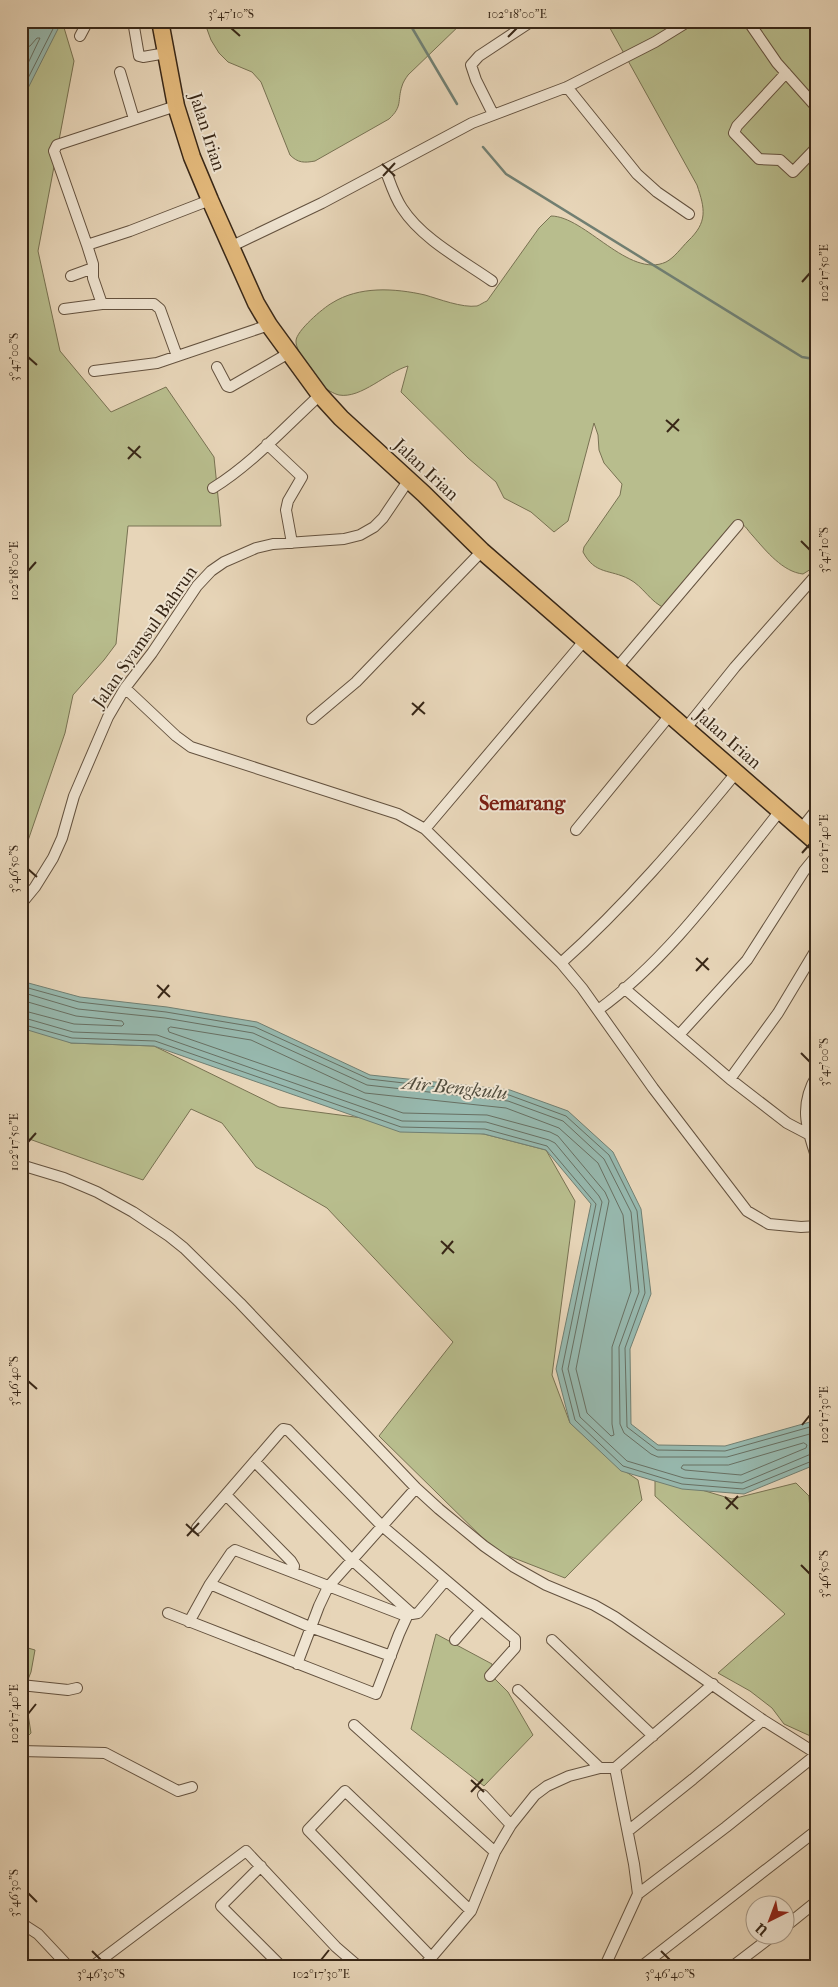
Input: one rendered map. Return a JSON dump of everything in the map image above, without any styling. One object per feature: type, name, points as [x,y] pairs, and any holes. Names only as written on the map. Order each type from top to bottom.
[{"type":"main road","name":"Jalan Irian","points":[[160,21],[176,106],[192,157],[230,247],[256,303],[269,325],[320,395],[341,418],[482,551],[817,843]]},
{"type":"street","points":[[80,36],[88,21]]},
{"type":"street","points":[[133,21],[139,56],[166,53]]},
{"type":"street","points":[[493,114],[476,80],[471,65],[479,56],[532,21]]},
{"type":"street","points":[[230,247],[314,208],[385,169],[493,114],[567,87],[647,46],[689,21]]},
{"type":"street","points":[[748,21],[764,47],[817,108]]},
{"type":"street","points":[[120,72],[134,119]]},
{"type":"street","points":[[786,73],[737,126],[734,133],[759,159],[780,160],[793,172],[817,147]]},
{"type":"street","points":[[567,87],[637,174],[657,192],[689,214]]},
{"type":"street","points":[[102,304],[93,278],[93,268],[87,245],[68,195],[54,148],[57,145],[176,106]]},
{"type":"street","points":[[385,169],[401,207],[414,223],[438,243],[492,281]]},
{"type":"street","points":[[87,245],[130,231],[210,200]]},
{"type":"street","points":[[71,276],[93,268]]},
{"type":"street","points":[[64,309],[102,304],[150,303],[160,309],[177,356]]},
{"type":"street","points":[[94,371],[157,363],[269,325]]},
{"type":"street","points":[[217,368],[227,386],[230,387],[288,353]]},
{"type":"street","points":[[213,488],[229,477],[267,444],[320,395]]},
{"type":"street","points":[[267,444],[302,477],[288,501],[286,510],[292,543]]},
{"type":"street","name":"Jalan Syamsul Bahrun","points":[[22,903],[53,858],[62,838],[74,796],[94,746],[124,688],[152,653],[197,586],[211,571],[236,555],[256,548],[344,539],[367,531],[383,518],[408,481]]},
{"type":"street","points":[[616,669],[738,525]]},
{"type":"street","points":[[312,719],[356,682],[482,551]]},
{"type":"street","points":[[686,728],[787,606],[817,574]]},
{"type":"street","points":[[425,829],[584,641]]},
{"type":"street","points":[[124,688],[176,736],[191,747],[398,814],[425,829],[561,963],[598,1010],[659,1096],[746,1211],[769,1224],[801,1228],[817,1226]]},
{"type":"street","points":[[576,830],[670,715]]},
{"type":"street","points":[[561,963],[604,924],[639,888],[736,773]]},
{"type":"street","points":[[800,829],[817,809]]},
{"type":"street","points":[[598,1010],[624,988],[680,934],[780,811]]},
{"type":"street","points":[[679,1035],[747,960],[798,879],[817,855]]},
{"type":"street","points":[[730,1079],[778,1013],[802,969],[817,948]]},
{"type":"street","points":[[624,988],[730,1079],[787,1123],[808,1134]]},
{"type":"street","points":[[817,1075],[806,1102],[808,1134],[817,1159]]},
{"type":"street","points":[[21,1164],[64,1178],[97,1192],[154,1225],[184,1248],[240,1303],[416,1488],[484,1546],[514,1567],[546,1585],[594,1605],[615,1617],[763,1720],[817,1754],[638,1894],[606,1966]]},
{"type":"street","points":[[197,1528],[280,1432],[283,1429],[288,1430],[381,1526],[513,1637],[516,1644],[513,1651],[490,1676]]},
{"type":"street","points":[[255,1462],[351,1560],[408,1614]]},
{"type":"street","points":[[297,1664],[310,1627],[328,1587],[416,1488]]},
{"type":"street","points":[[226,1495],[291,1561],[294,1566],[293,1572]]},
{"type":"street","points":[[189,1622],[210,1584],[235,1550],[328,1587],[408,1614],[418,1614],[445,1581]]},
{"type":"street","points":[[210,1584],[310,1627],[391,1656]]},
{"type":"street","points":[[455,1640],[481,1610]]},
{"type":"street","points":[[168,1613],[376,1694],[408,1614]]},
{"type":"street","points":[[552,1640],[653,1736]]},
{"type":"street","points":[[424,1966],[471,1912],[495,1852],[511,1825],[528,1802],[547,1786],[569,1776],[600,1768],[615,1768],[713,1684]]},
{"type":"street","points":[[21,1686],[68,1690],[77,1688]]},
{"type":"street","points":[[518,1690],[600,1768]]},
{"type":"street","points":[[628,1831],[763,1720]]},
{"type":"street","points":[[354,1725],[495,1852]]},
{"type":"street","points":[[21,1751],[105,1754],[178,1791],[192,1787]]},
{"type":"street","points":[[615,1768],[638,1894]]},
{"type":"street","points":[[431,1957],[308,1830],[345,1790],[471,1912]]},
{"type":"street","points":[[482,1795],[511,1825]]},
{"type":"street","points":[[642,1966],[817,1830]]},
{"type":"street","points":[[93,1966],[246,1851],[336,1947],[358,1966]]},
{"type":"street","points":[[261,1866],[221,1906],[281,1966]]},
{"type":"street","points":[[796,1918],[817,1901]]},
{"type":"street","points":[[21,1922],[38,1934],[68,1966]]},
{"type":"street","points":[[733,1966],[762,1944]]},
{"type":"green space","points":[[21,21],[62,21],[74,61],[38,251],[60,351],[111,412],[166,387],[214,457],[221,526],[128,526],[116,644],[73,695],[65,733],[21,861]]},
{"type":"green space","points":[[204,21],[464,21],[408,75],[402,85],[398,107],[389,119],[315,161],[304,162],[296,160],[290,155],[261,82],[252,72],[228,62],[219,53],[211,40]]},
{"type":"green space","points":[[606,21],[817,21],[817,561],[811,569],[803,574],[789,569],[769,554],[743,525],[735,521],[665,608],[655,602],[629,579],[593,565],[583,552],[584,547],[620,495],[622,484],[604,463],[599,450],[598,435],[594,423],[568,521],[554,532],[531,512],[504,498],[496,482],[468,458],[401,392],[408,366],[356,393],[339,395],[319,383],[302,358],[296,341],[305,326],[328,306],[342,297],[365,291],[401,291],[425,295],[465,306],[477,306],[487,301],[539,228],[551,216],[564,219],[578,226],[622,255],[637,262],[652,265],[666,262],[678,252],[699,228],[702,221],[703,208],[700,194],[697,185]]},
{"type":"green space","points":[[21,1019],[71,1043],[154,1046],[279,1107],[484,1134],[546,1150],[575,1201],[552,1375],[570,1423],[616,1465],[638,1480],[642,1500],[565,1578],[496,1551],[379,1436],[453,1342],[327,1208],[256,1167],[222,1123],[191,1109],[143,1180],[21,1136]]},
{"type":"green space","points":[[655,1476],[732,1499],[796,1483],[809,1496],[811,1526],[817,1534],[817,1739],[784,1724],[772,1708],[750,1691],[718,1673],[785,1614],[655,1496]]},
{"type":"green space","points":[[436,1634],[492,1664],[495,1679],[508,1692],[533,1735],[484,1786],[411,1729]]},
{"type":"green space","points":[[21,1646],[35,1650],[31,1672],[21,1697]]},
{"type":"green space","points":[[21,1697],[28,1714],[31,1733],[21,1743]]},
{"type":"water","points":[[32,21],[62,21],[21,102],[21,41]]},
{"type":"water","name":"Air Bengkulu","points":[[21,981],[80,997],[167,1007],[257,1022],[370,1075],[510,1090],[568,1111],[613,1152],[641,1209],[651,1294],[630,1349],[631,1424],[658,1445],[725,1446],[817,1420],[817,1464],[744,1494],[682,1489],[621,1471],[570,1423],[556,1369],[591,1204],[546,1150],[484,1134],[400,1132],[154,1046],[71,1043],[21,1028]]},
{"type":"waterway","points":[[408,21],[457,104]]},
{"type":"waterway","points":[[483,147],[506,174],[802,357],[814,359],[817,367]]},
{"type":"waterway","points":[[813,1094],[813,1122],[817,1134]]},
{"type":"district","name":"Semarang","points":[[522,803]]}]
